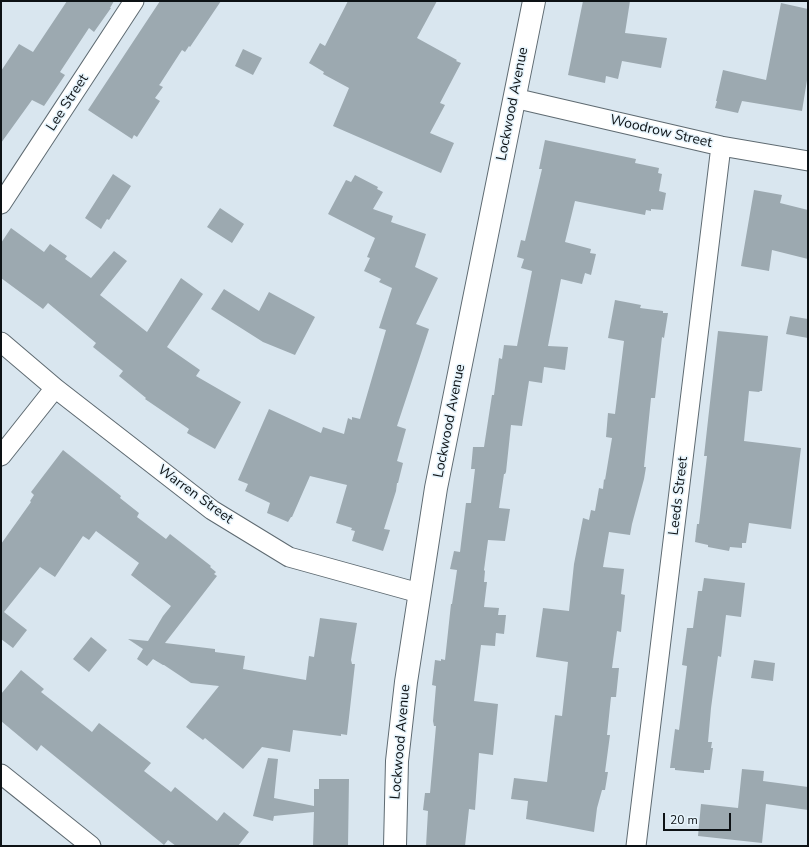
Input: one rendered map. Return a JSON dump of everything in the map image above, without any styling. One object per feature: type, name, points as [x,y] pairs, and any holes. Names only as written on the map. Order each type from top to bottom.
[{"type":"street","name":"Lee Street","points":[[1,204],[134,1]]},
{"type":"street","name":"Lockwood Avenue","points":[[395,846],[397,761],[406,682],[436,488],[534,1]]},
{"type":"street","name":"Woodrow Street","points":[[514,98],[721,146],[808,161]]},
{"type":"street","name":"Leeds Street","points":[[636,846],[721,146]]},
{"type":"street","name":"Warren Street","points":[[1,342],[55,388],[212,510],[289,557],[419,593]]},
{"type":"street","points":[[1,456],[55,388]]},
{"type":"street","points":[[1,774],[91,846]]},
{"type":"building","points":[[67,1],[114,1],[111,8],[94,32],[89,28],[60,72],[65,75],[44,106],[32,100],[1,143],[1,71],[19,44],[33,52]]},
{"type":"building","points":[[160,1],[221,1],[190,47],[189,46],[185,52],[182,50],[159,85],[163,87],[155,98],[160,101],[137,137],[134,135],[132,139],[88,110]]},
{"type":"building","points":[[348,1],[437,1],[417,38],[461,63],[440,103],[445,105],[430,133],[454,143],[441,173],[333,126],[349,88],[323,74],[324,72],[309,63],[320,43],[325,46]]},
{"type":"building","points":[[583,1],[630,1],[625,33],[667,38],[661,68],[622,61],[618,79],[606,76],[605,83],[568,75]]},
{"type":"building","points":[[781,3],[808,9],[808,74],[802,111],[742,101],[738,113],[715,108],[723,70],[766,80]]},
{"type":"building","points":[[243,49],[262,58],[253,75],[235,66]]},
{"type":"building","points":[[545,140],[636,159],[635,163],[659,168],[658,173],[662,174],[659,191],[666,193],[663,210],[646,210],[645,215],[575,201],[565,242],[591,249],[590,253],[596,254],[591,275],[585,273],[582,284],[561,279],[548,346],[568,347],[565,370],[544,367],[542,383],[529,381],[522,426],[511,425],[506,472],[504,474],[499,508],[510,509],[505,541],[488,540],[484,570],[484,582],[487,582],[484,607],[499,608],[498,615],[506,615],[504,634],[496,633],[495,646],[481,645],[474,701],[498,704],[493,755],[479,753],[475,810],[469,809],[465,846],[426,846],[428,811],[423,810],[425,793],[430,793],[436,726],[434,726],[433,721],[436,686],[432,685],[435,660],[445,660],[451,604],[457,570],[450,569],[454,551],[460,552],[466,503],[471,503],[475,469],[471,469],[473,447],[484,447],[492,395],[494,395],[499,358],[502,359],[504,345],[517,346],[532,271],[521,268],[524,259],[517,257],[521,240],[525,241],[542,169],[539,169]]},
{"type":"building","points":[[113,174],[131,186],[109,220],[107,219],[101,229],[85,218]]},
{"type":"building","points":[[355,175],[378,187],[377,189],[383,192],[373,209],[393,216],[391,222],[426,234],[415,267],[438,278],[416,324],[429,329],[397,426],[406,429],[397,461],[403,463],[384,529],[390,530],[383,551],[352,541],[355,531],[351,530],[352,528],[336,523],[347,485],[310,476],[292,517],[288,522],[267,513],[270,503],[245,491],[248,484],[238,480],[269,409],[321,433],[323,427],[344,434],[348,418],[352,420],[352,417],[360,419],[386,330],[379,328],[392,288],[379,282],[381,279],[364,271],[370,258],[367,257],[375,238],[328,214],[346,180],[351,182]]},
{"type":"building","points":[[754,190],[782,195],[780,203],[808,210],[808,259],[772,250],[769,271],[741,266]]},
{"type":"building","points":[[220,208],[244,224],[232,243],[207,227]]},
{"type":"building","points":[[11,228],[44,252],[50,244],[67,256],[65,259],[91,278],[114,251],[127,261],[100,295],[147,332],[181,278],[203,294],[167,347],[200,370],[196,376],[241,402],[215,449],[187,433],[189,429],[145,399],[146,398],[119,376],[123,371],[93,347],[96,343],[48,303],[43,309],[1,278],[1,243]]},
{"type":"building","points":[[224,289],[259,311],[269,292],[315,317],[295,355],[263,342],[211,309]]},
{"type":"building","points":[[615,300],[641,305],[640,308],[668,313],[664,338],[662,337],[655,398],[651,398],[644,479],[630,535],[609,532],[603,567],[624,569],[621,594],[625,595],[621,632],[617,631],[612,668],[619,668],[616,697],[611,697],[607,735],[610,735],[605,772],[608,772],[605,790],[602,790],[597,808],[594,832],[526,819],[528,801],[511,799],[514,778],[547,782],[555,715],[562,716],[568,662],[536,657],[543,608],[569,611],[574,564],[583,518],[589,520],[591,510],[595,511],[599,488],[603,489],[604,479],[605,480],[612,438],[606,437],[608,413],[615,414],[624,341],[608,338]]},
{"type":"building","points":[[790,316],[808,319],[808,338],[786,334]]},
{"type":"building","points":[[718,331],[768,336],[762,391],[749,391],[744,441],[801,448],[791,529],[749,523],[746,543],[742,543],[742,548],[730,547],[729,551],[708,547],[708,545],[695,542],[697,524],[699,524],[707,456],[704,456]]},
{"type":"building","points":[[63,450],[121,496],[120,498],[139,513],[137,517],[166,539],[170,534],[211,566],[210,567],[216,572],[214,574],[217,576],[165,643],[215,649],[215,652],[245,656],[243,669],[306,680],[309,656],[314,657],[320,618],[357,623],[351,660],[352,664],[355,664],[347,735],[341,734],[341,736],[293,730],[290,752],[262,747],[243,769],[205,738],[203,740],[186,727],[219,686],[191,683],[153,659],[147,666],[137,659],[143,649],[128,639],[148,641],[171,606],[131,575],[139,563],[96,531],[89,540],[83,536],[55,577],[40,567],[4,612],[27,630],[13,648],[1,639],[1,544],[31,502],[30,501],[34,495],[31,492]]},
{"type":"building","points":[[704,578],[745,583],[741,617],[726,615],[721,657],[718,656],[711,708],[708,742],[712,742],[711,748],[713,748],[710,770],[704,770],[704,773],[675,770],[675,768],[670,768],[675,729],[679,730],[687,666],[682,665],[687,628],[693,628],[698,591],[702,591]]},
{"type":"building","points":[[91,637],[107,650],[89,672],[73,659]]},
{"type":"building","points":[[754,660],[775,663],[773,681],[751,678]]},
{"type":"building","points":[[21,670],[44,689],[41,692],[92,732],[99,723],[151,763],[144,771],[171,792],[175,787],[217,821],[224,812],[249,832],[238,846],[176,846],[168,840],[164,845],[41,745],[37,751],[1,721],[1,694]]},
{"type":"building","points":[[268,758],[278,759],[274,798],[314,806],[314,789],[319,789],[319,779],[349,779],[348,846],[313,846],[314,812],[274,816],[273,821],[253,816]]},
{"type":"building","points":[[742,769],[764,771],[763,781],[808,787],[808,810],[766,804],[762,843],[698,836],[701,804],[738,808]]}]
